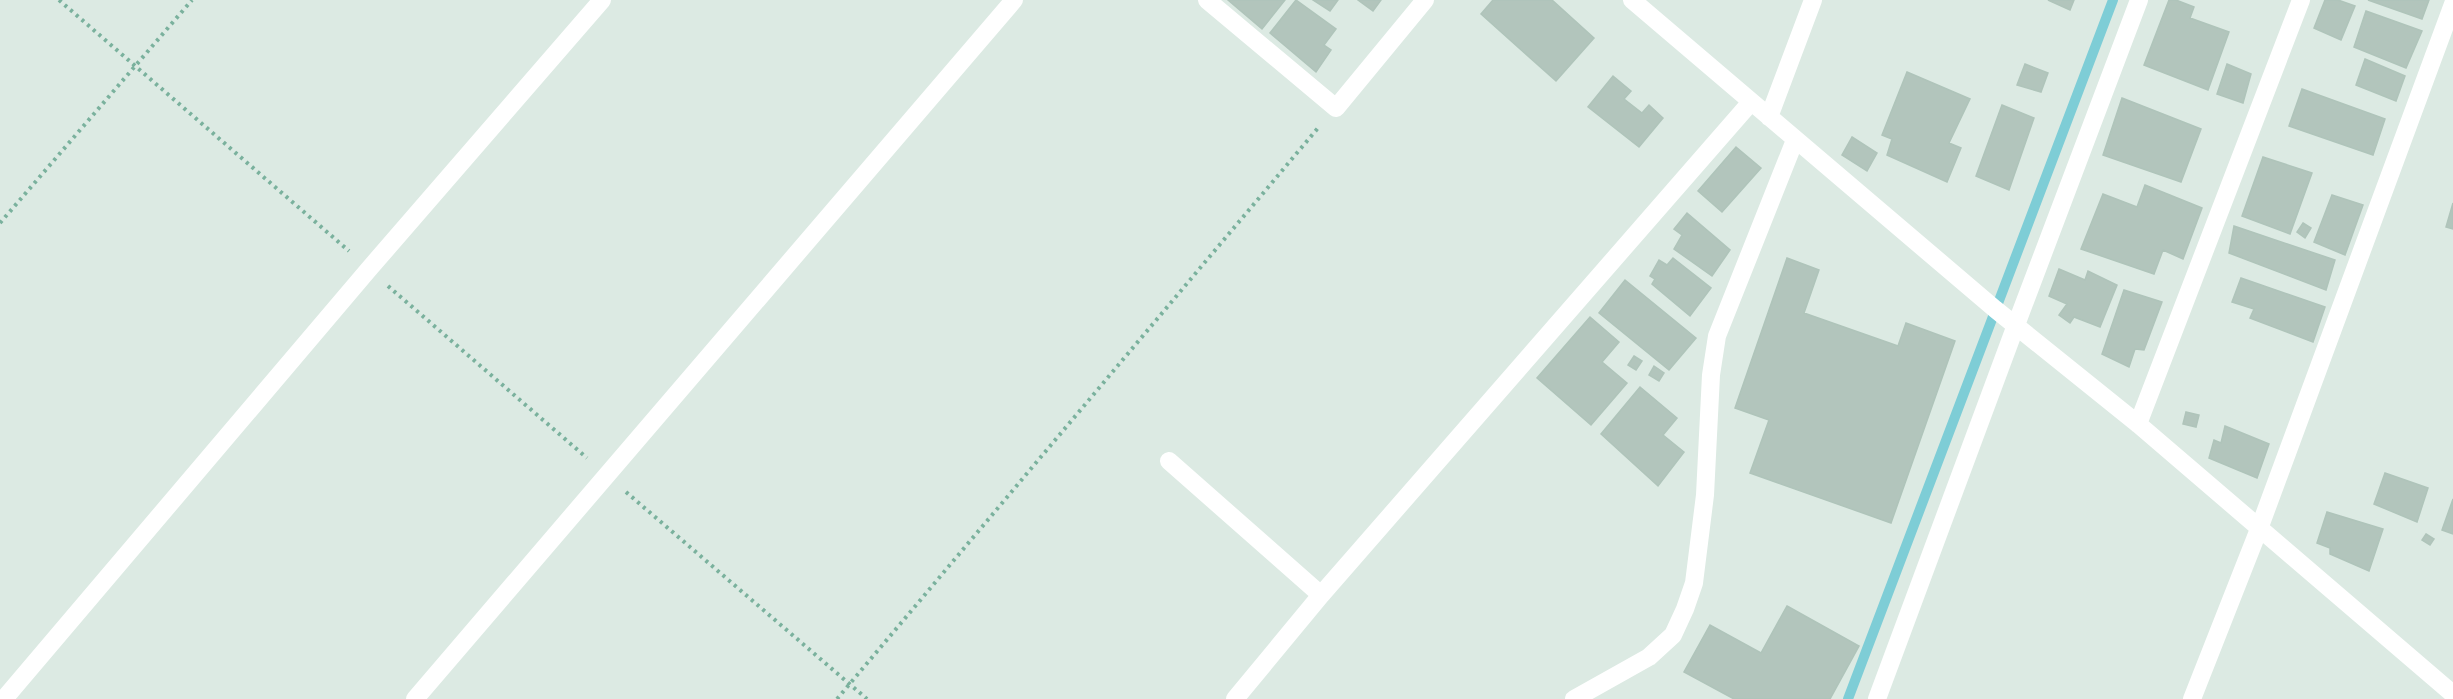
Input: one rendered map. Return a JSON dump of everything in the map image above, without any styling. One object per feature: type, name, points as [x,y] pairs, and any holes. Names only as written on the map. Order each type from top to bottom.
[{"type":"street","points":[[4,699],[369,269],[602,0]]},
{"type":"street","points":[[415,699],[1014,0]]},
{"type":"street","points":[[1207,0],[1336,108],[1425,0]]},
{"type":"street","points":[[1632,0],[1795,140],[2138,424],[2453,694]]},
{"type":"street","points":[[1769,117],[1814,0]]},
{"type":"street","points":[[1877,699],[2139,0]]},
{"type":"street","points":[[2138,424],[2301,0]]},
{"type":"street","points":[[2192,699],[2259,529],[2453,4]]},
{"type":"street","points":[[1235,699],[1321,595],[1751,102]]},
{"type":"street","points":[[1574,699],[1649,657],[1673,635],[1684,609],[1694,583],[1705,495],[1711,375],[1717,336],[1795,140]]},
{"type":"street","points":[[1169,461],[1321,595]]},
{"type":"path","points":[[59,0],[867,699]]},
{"type":"path","points":[[0,223],[192,0]]},
{"type":"path","points":[[837,699],[1336,108]]},
{"type":"building","points":[[1228,0],[1285,0],[1262,29]]},
{"type":"building","points":[[1296,0],[1336,29],[1324,45],[1331,50],[1316,72],[1270,33]]},
{"type":"building","points":[[1313,0],[1338,0],[1330,11]]},
{"type":"building","points":[[1358,0],[1381,0],[1373,11]]},
{"type":"building","points":[[1493,0],[1552,0],[1594,38],[1556,81],[1481,14]]},
{"type":"building","points":[[2048,0],[2074,0],[2070,10]]},
{"type":"building","points":[[2169,0],[2176,0],[2194,7],[2190,18],[2229,32],[2208,90],[2144,65]]},
{"type":"building","points":[[2325,0],[2338,0],[2355,6],[2341,40],[2314,28]]},
{"type":"building","points":[[2368,0],[2429,0],[2422,19]]},
{"type":"building","points":[[2366,11],[2422,31],[2406,68],[2354,47]]},
{"type":"building","points":[[2365,59],[2405,76],[2396,101],[2356,85]]},
{"type":"building","points":[[2025,64],[2048,73],[2041,92],[2017,85]]},
{"type":"building","points":[[2227,64],[2251,74],[2243,103],[2217,94]]},
{"type":"building","points":[[1907,72],[1970,99],[1949,143],[1961,148],[1947,182],[1887,155],[1892,139],[1882,135]]},
{"type":"building","points":[[1613,76],[1631,91],[1624,99],[1642,113],[1649,105],[1663,118],[1639,147],[1588,107]]},
{"type":"building","points":[[2302,89],[2385,119],[2373,155],[2289,126]]},
{"type":"building","points":[[2122,98],[2201,129],[2181,182],[2103,155]]},
{"type":"building","points":[[2002,105],[2034,118],[2009,190],[1976,176]]},
{"type":"building","points":[[1852,137],[1877,153],[1867,171],[1842,155]]},
{"type":"building","points":[[1736,147],[1761,168],[1722,212],[1698,191]]},
{"type":"building","points":[[2263,157],[2312,173],[2290,234],[2242,216]]},
{"type":"building","points":[[2145,185],[2202,208],[2183,259],[2163,250],[2154,274],[2081,249],[2103,194],[2137,207]]},
{"type":"building","points":[[2332,195],[2363,205],[2345,255],[2314,242]]},
{"type":"building","points":[[2453,203],[2453,229],[2446,227]]},
{"type":"building","points":[[1687,213],[1730,250],[1712,276],[1674,249],[1682,235],[1674,229]]},
{"type":"building","points":[[2303,223],[2311,228],[2305,238],[2297,232]]},
{"type":"building","points":[[2234,226],[2335,260],[2326,290],[2229,253]]},
{"type":"building","points":[[1673,258],[1711,288],[1690,316],[1652,284],[1655,279],[1650,276],[1659,260],[1667,265]]},
{"type":"building","points":[[1787,258],[1819,270],[1804,313],[1898,346],[1906,323],[1955,341],[1891,523],[1750,473],[1769,420],[1735,408]]},
{"type":"building","points":[[2059,269],[2085,280],[2088,271],[2117,285],[2100,327],[2074,317],[2070,323],[2059,315],[2067,304],[2049,296]]},
{"type":"building","points":[[2241,278],[2325,307],[2313,342],[2250,318],[2254,309],[2232,302]]},
{"type":"building","points":[[1625,280],[1696,338],[1669,370],[1599,313]]},
{"type":"building","points":[[2124,290],[2162,302],[2144,350],[2135,349],[2129,367],[2102,354]]},
{"type":"building","points":[[1590,317],[1619,342],[1602,362],[1627,383],[1591,425],[1537,378]]},
{"type":"building","points":[[1634,356],[1642,361],[1636,370],[1628,365]]},
{"type":"building","points":[[1654,366],[1664,373],[1659,381],[1649,375]]},
{"type":"building","points":[[1640,387],[1677,418],[1663,435],[1684,452],[1658,486],[1601,434]]},
{"type":"building","points":[[2186,412],[2199,415],[2196,427],[2183,424]]},
{"type":"building","points":[[2225,426],[2269,444],[2257,478],[2209,458],[2214,440],[2221,443]]},
{"type":"building","points":[[2385,473],[2428,488],[2417,522],[2374,504]]},
{"type":"building","points":[[2453,499],[2453,534],[2442,530]]},
{"type":"building","points":[[2327,512],[2383,529],[2369,571],[2330,554],[2330,548],[2317,543]]},
{"type":"building","points":[[2426,534],[2434,539],[2430,545],[2422,540]]},
{"type":"building","points":[[1787,606],[1859,646],[1830,699],[1734,699],[1684,672],[1710,625],[1761,653]]},
{"type":"waterway","points":[[1848,699],[2113,0]]}]
